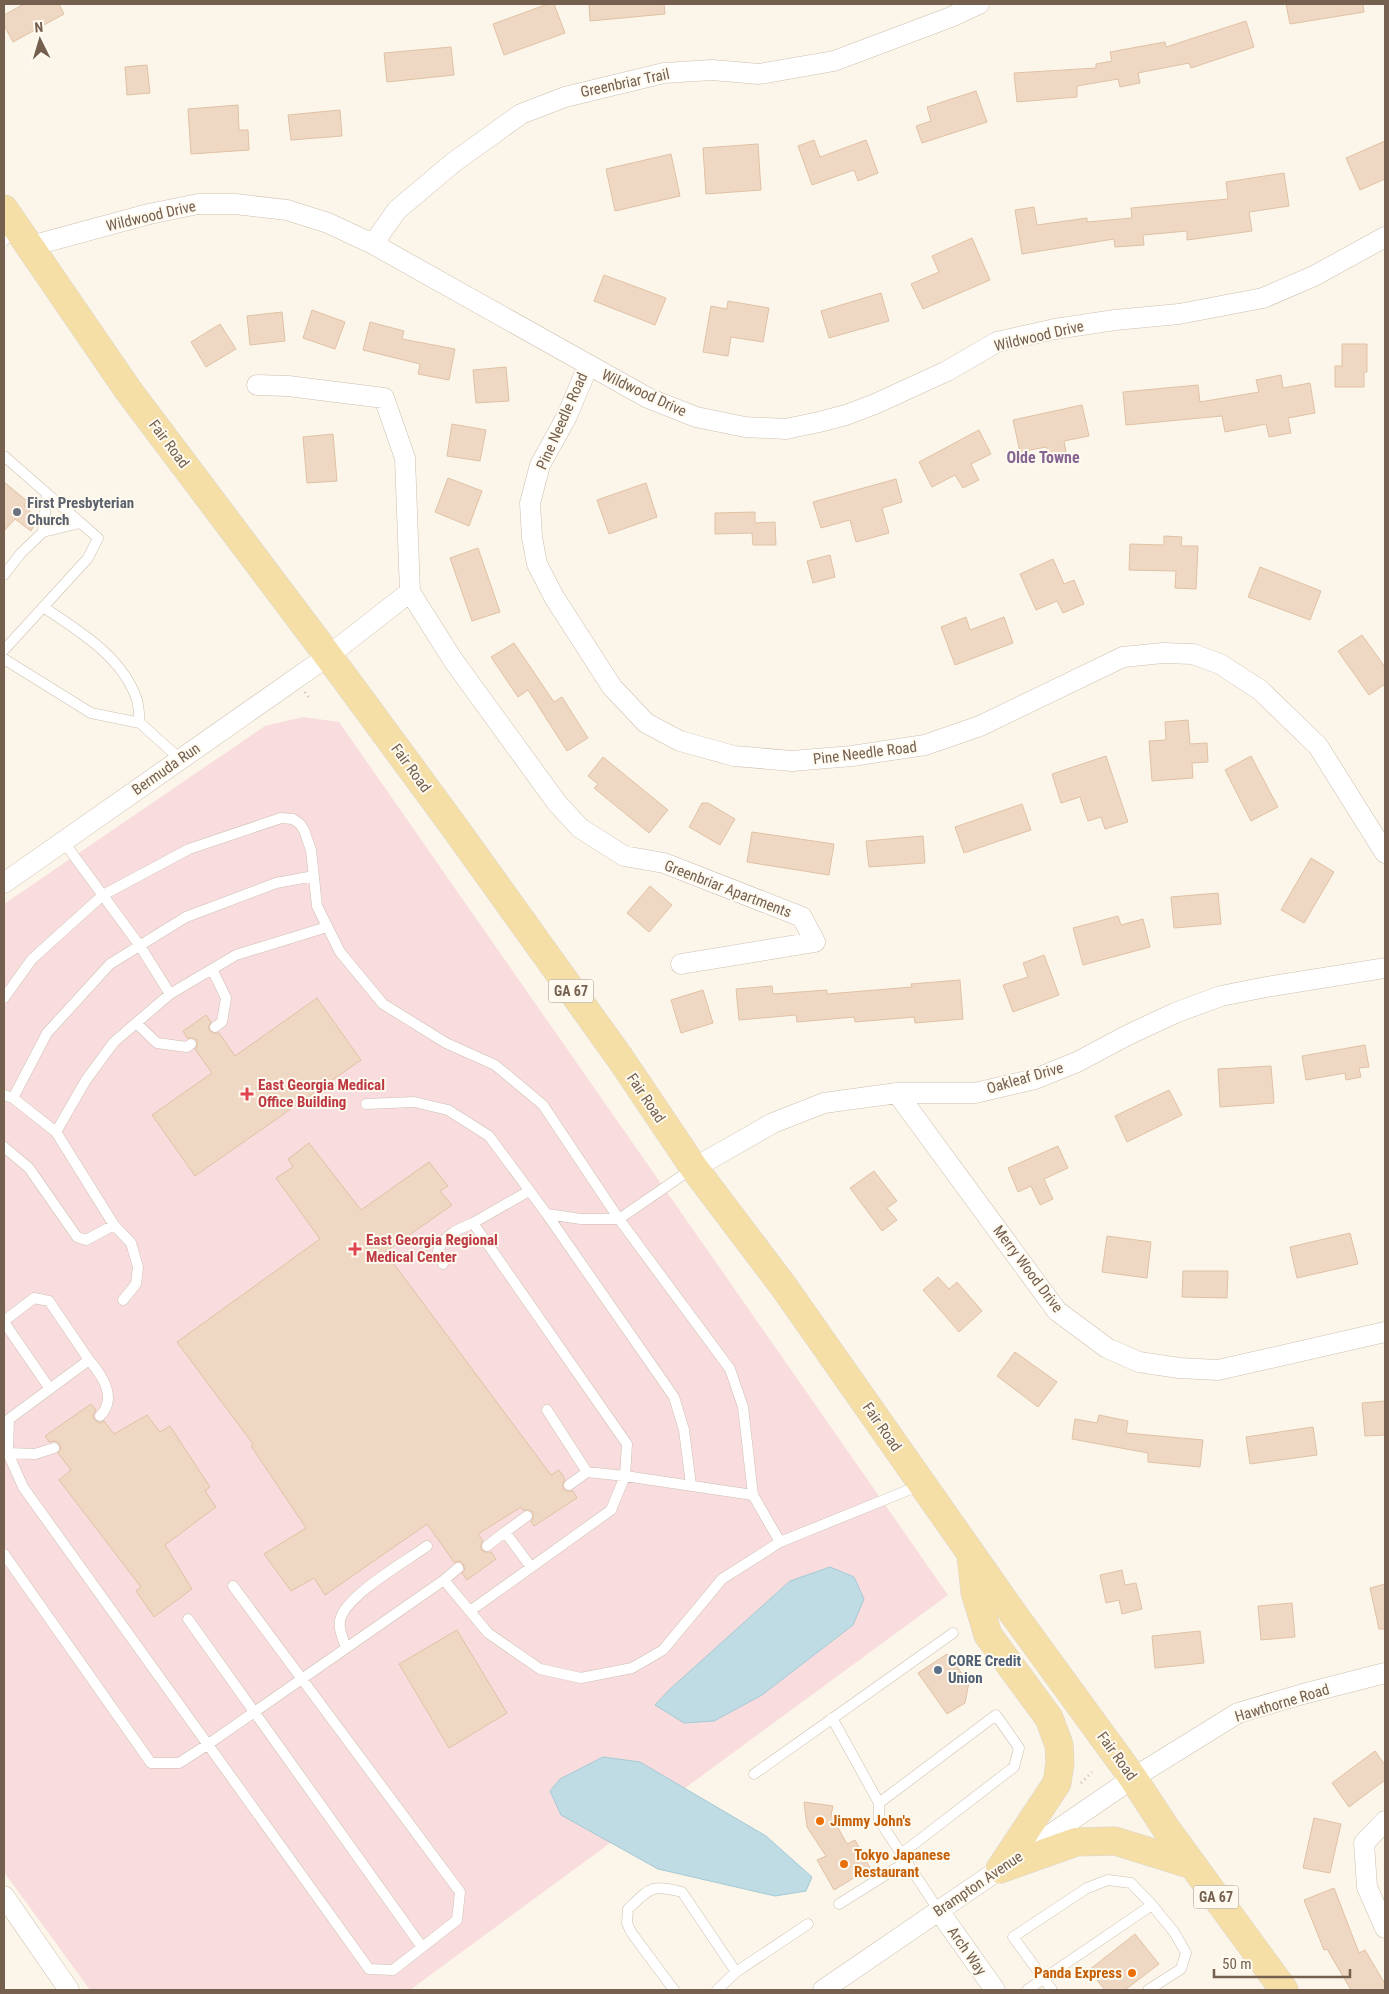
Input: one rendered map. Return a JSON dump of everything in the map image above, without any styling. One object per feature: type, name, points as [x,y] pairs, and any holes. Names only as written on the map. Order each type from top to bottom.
[{"type":"main road","name":"Fair Road","points":[[14,231],[128,390],[455,828],[620,1058],[694,1168],[784,1287],[971,1554],[1133,1778],[1165,1827],[1284,1990]]},
{"type":"main road","points":[[971,1554],[974,1592],[988,1635],[1049,1718],[1059,1745],[1060,1763],[1057,1783],[1000,1869]]},
{"type":"main road","points":[[1000,1869],[1076,1842],[1115,1841],[1192,1864]]},
{"type":"street","name":"Greenbriar Trail","points":[[373,244],[397,210],[469,150],[521,114],[565,97],[664,73],[712,70],[759,74],[834,61],[951,17],[980,4]]},
{"type":"street","name":"Wildwood Drive","points":[[14,231],[149,214],[198,204],[236,204],[287,210],[328,223],[373,244],[648,398],[696,417],[745,427],[786,429],[846,415],[875,404],[947,371],[997,342],[1055,329],[1115,320],[1179,314],[1263,298],[1314,276],[1385,238]]},
{"type":"street","name":"Pine Needle Road","points":[[588,366],[566,418],[540,465],[530,503],[532,537],[537,564],[554,597],[612,687],[646,723],[680,741],[734,756],[792,761],[852,756],[926,745],[980,726],[1124,657],[1163,653],[1193,654],[1220,664],[1260,690],[1318,746],[1385,853]]},
{"type":"street","points":[[257,385],[288,386],[384,398],[405,458],[410,592]]},
{"type":"street","name":"Bermuda Run","points":[[4,883],[328,656],[410,592]]},
{"type":"street","name":"Greenbriar Apartments","points":[[410,592],[452,660],[557,803],[580,828],[624,856],[664,863],[802,917],[815,942],[681,964]]},
{"type":"street","name":"Oakleaf Drive","points":[[694,1168],[772,1123],[824,1103],[896,1093],[975,1093],[1035,1079],[1077,1062],[1175,1013],[1220,996],[1385,968]]},
{"type":"street","name":"Merry Wood Drive","points":[[896,1093],[1058,1311],[1107,1348],[1139,1362],[1179,1368],[1218,1370],[1385,1332]]},
{"type":"street","name":"Hawthorne Road","points":[[1133,1778],[1238,1714],[1304,1694],[1385,1673]]},
{"type":"street","name":"Brampton Avenue","points":[[823,1990],[1133,1778]]},
{"type":"street","points":[[1385,1820],[1364,1843],[1367,1887],[1385,1928]]},
{"type":"street","points":[[4,1896],[69,1990]]},
{"type":"street","name":"Arch Way","points":[[939,1911],[995,1990]]},
{"type":"lane","points":[[4,456],[98,538],[88,558],[4,650]]},
{"type":"lane","points":[[43,532],[47,494]]},
{"type":"lane","points":[[4,575],[21,553],[43,532],[80,523]]},
{"type":"lane","points":[[43,606],[78,631],[119,665],[137,700],[140,723]]},
{"type":"lane","points":[[4,660],[91,713],[140,723],[180,759]]},
{"type":"lane","points":[[4,998],[32,958],[102,895],[189,849],[281,818],[293,819],[300,824],[311,850],[317,906],[340,952],[383,1004],[446,1043],[495,1065],[543,1105],[619,1219],[730,1369],[743,1407],[750,1452],[753,1494],[780,1542]]},
{"type":"lane","points":[[63,841],[140,946],[170,994]]},
{"type":"lane","points":[[123,1300],[136,1284],[138,1267],[131,1243],[114,1225],[56,1132],[8,1096],[48,1033],[110,964],[186,917],[276,883],[314,876]]},
{"type":"lane","points":[[56,1132],[86,1080],[114,1042],[170,994],[236,955],[328,927]]},
{"type":"lane","points":[[212,969],[226,998],[222,1022],[215,1028]]},
{"type":"lane","points":[[136,1023],[157,1043],[187,1048],[191,1044]]},
{"type":"lane","points":[[366,1104],[414,1102],[448,1110],[489,1136],[547,1214],[674,1397],[684,1430],[691,1486]]},
{"type":"lane","points":[[4,1148],[29,1168],[77,1237],[86,1240],[90,1239],[114,1225]]},
{"type":"lane","points":[[547,1214],[581,1219],[619,1219],[694,1168]]},
{"type":"lane","points":[[443,1264],[438,1251],[446,1237],[455,1230],[473,1223],[529,1191]]},
{"type":"lane","points":[[470,1611],[611,1510],[625,1476],[627,1444],[473,1223]]},
{"type":"lane","points":[[50,1389],[4,1321],[34,1298],[49,1301],[104,1380],[107,1403],[100,1416]]},
{"type":"lane","points":[[89,1360],[50,1389],[6,1415],[6,1453],[23,1487],[369,1969],[393,1970],[457,1920],[460,1892],[233,1586]]},
{"type":"lane","points":[[548,1410],[587,1472]]},
{"type":"lane","points":[[6,1453],[35,1454],[54,1448]]},
{"type":"lane","points":[[569,1485],[587,1472],[753,1494]]},
{"type":"lane","points":[[444,1580],[488,1633],[540,1669],[581,1678],[632,1668],[663,1650],[722,1578],[780,1542],[922,1484]]},
{"type":"lane","points":[[487,1546],[527,1516]]},
{"type":"lane","points":[[505,1532],[531,1567]]},
{"type":"lane","points":[[346,1648],[340,1632],[340,1619],[348,1605],[363,1591],[427,1546]]},
{"type":"lane","points":[[4,1554],[151,1763],[179,1763],[208,1745],[301,1678],[444,1580],[458,1568]]},
{"type":"lane","points":[[188,1619],[422,1947]]},
{"type":"lane","points":[[754,1774],[953,1633]]},
{"type":"lane","points":[[839,1904],[904,1858],[1014,1767],[1019,1748],[996,1715],[879,1802]]},
{"type":"lane","points":[[832,1718],[879,1802],[879,1820],[939,1911]]},
{"type":"lane","points":[[1052,1990],[1013,1937],[1087,1888],[1108,1880],[1131,1883],[1174,1932],[1186,1953],[1181,1969],[1148,1990]]},
{"type":"lane","points":[[674,1990],[631,1932],[627,1923],[628,1909],[648,1889],[663,1887],[682,1892],[736,1972]]},
{"type":"lane","points":[[1027,1990],[1152,1905]]},
{"type":"lane","points":[[717,1990],[736,1972],[808,1924]]},
{"type":"path","points":[[1081,1783],[1092,1772]]},
{"type":"shaded area","name":"East Georgia Regional Medical Center","points":[[303,717],[339,722],[948,1595],[410,1990],[90,1990],[4,1872],[4,904],[265,726]]},
{"type":"water","points":[[830,1567],[854,1577],[864,1599],[853,1625],[762,1695],[714,1721],[684,1723],[655,1705],[669,1690],[790,1581]]},
{"type":"water","points":[[603,1757],[640,1762],[766,1836],[812,1877],[806,1891],[775,1896],[658,1869],[561,1815],[550,1791],[560,1779]]},
{"type":"building","points":[[24,4],[59,4],[64,14],[13,42],[4,25],[4,15]]},
{"type":"building","points":[[548,4],[554,4],[565,33],[504,55],[493,24]]},
{"type":"building","points":[[589,4],[664,4],[665,14],[590,21]]},
{"type":"building","points":[[1286,4],[1363,4],[1364,12],[1290,24]]},
{"type":"building","points":[[1246,21],[1254,47],[1191,68],[1189,63],[1138,73],[1140,83],[1120,87],[1118,79],[1077,86],[1077,97],[1017,102],[1014,73],[1096,68],[1096,64],[1112,61],[1110,52],[1165,42],[1166,47]]},
{"type":"building","points":[[451,47],[454,75],[387,82],[384,53]]},
{"type":"building","points":[[147,65],[150,93],[127,95],[125,67]]},
{"type":"building","points":[[976,91],[987,122],[922,143],[916,126],[931,121],[927,107]]},
{"type":"building","points":[[238,105],[239,130],[248,130],[249,150],[191,154],[188,109]]},
{"type":"building","points":[[340,110],[342,136],[291,140],[288,115]]},
{"type":"building","points":[[814,140],[820,157],[866,140],[878,173],[858,181],[854,170],[812,185],[798,146]]},
{"type":"building","points":[[1385,141],[1385,179],[1360,190],[1346,158]]},
{"type":"building","points":[[758,144],[761,190],[706,194],[703,148]]},
{"type":"building","points":[[671,154],[680,196],[615,211],[606,169]]},
{"type":"building","points":[[1284,173],[1289,206],[1249,212],[1252,231],[1187,240],[1187,231],[1143,235],[1144,245],[1115,247],[1114,239],[1022,254],[1015,210],[1034,207],[1037,225],[1087,218],[1087,222],[1132,218],[1131,208],[1228,199],[1226,182]]},
{"type":"building","points":[[972,238],[990,280],[923,309],[911,284],[939,272],[932,256]]},
{"type":"building","points":[[604,275],[666,298],[655,325],[594,301]]},
{"type":"building","points":[[881,293],[889,321],[829,338],[821,311]]},
{"type":"building","points":[[728,301],[769,308],[763,342],[731,337],[728,356],[703,352],[711,306],[727,309]]},
{"type":"building","points":[[312,310],[345,322],[335,349],[303,338]]},
{"type":"building","points":[[282,312],[285,341],[250,345],[247,316]]},
{"type":"building","points":[[370,322],[404,331],[402,339],[455,349],[449,380],[418,374],[420,364],[363,350]]},
{"type":"building","points":[[220,324],[236,349],[206,367],[191,342]]},
{"type":"building","points":[[1342,344],[1367,344],[1367,372],[1364,372],[1364,387],[1335,387],[1335,366],[1342,366]]},
{"type":"building","points":[[506,367],[509,401],[476,403],[473,370]]},
{"type":"building","points":[[1281,375],[1283,388],[1310,383],[1315,413],[1288,418],[1291,433],[1269,437],[1266,424],[1225,432],[1222,416],[1126,425],[1123,392],[1198,385],[1200,402],[1259,392],[1256,380]]},
{"type":"building","points":[[1082,405],[1089,436],[1064,441],[1066,452],[1048,456],[1046,447],[1020,452],[1013,420]]},
{"type":"building","points":[[452,424],[486,430],[480,461],[447,456]]},
{"type":"building","points":[[979,430],[991,454],[971,464],[979,480],[963,488],[955,475],[932,487],[919,462]]},
{"type":"building","points":[[333,434],[337,481],[307,483],[303,437]]},
{"type":"building","points":[[448,478],[482,491],[469,526],[435,512]]},
{"type":"building","points":[[896,479],[902,502],[882,508],[889,533],[856,542],[850,520],[821,528],[813,502]]},
{"type":"building","name":"First Presbyterian Church","points":[[4,482],[27,501],[24,505],[37,519],[31,531],[15,519],[4,531]]},
{"type":"building","points":[[646,483],[657,517],[609,534],[597,500]]},
{"type":"building","points":[[755,512],[755,523],[775,522],[776,545],[753,545],[752,533],[715,534],[715,513]]},
{"type":"building","points":[[1164,536],[1182,537],[1181,546],[1198,546],[1196,589],[1175,588],[1176,571],[1129,570],[1130,544],[1164,545]]},
{"type":"building","points":[[478,548],[500,612],[472,621],[450,558]]},
{"type":"building","points":[[830,555],[835,577],[813,583],[807,561]]},
{"type":"building","points":[[1053,559],[1064,584],[1074,580],[1084,604],[1063,613],[1057,601],[1036,610],[1020,574]]},
{"type":"building","points":[[1260,567],[1321,591],[1310,620],[1248,597]]},
{"type":"building","points":[[966,617],[970,630],[1004,617],[1013,643],[955,665],[941,627]]},
{"type":"building","points":[[1362,635],[1385,667],[1385,684],[1369,695],[1338,651]]},
{"type":"building","points":[[514,643],[554,702],[562,697],[588,738],[567,751],[528,690],[518,697],[491,657]]},
{"type":"building","points":[[1188,720],[1190,744],[1207,743],[1208,762],[1192,763],[1193,778],[1152,781],[1149,741],[1166,740],[1165,722]]},
{"type":"building","points":[[1106,756],[1128,822],[1105,829],[1101,817],[1088,821],[1080,797],[1061,803],[1052,774]]},
{"type":"building","points":[[1251,756],[1278,807],[1251,821],[1225,770]]},
{"type":"building","points":[[603,757],[668,810],[649,833],[594,788],[598,784],[588,776]]},
{"type":"building","points":[[702,803],[708,803],[735,819],[720,845],[689,827]]},
{"type":"building","points":[[1022,804],[1031,830],[964,853],[955,827]]},
{"type":"building","points":[[752,832],[834,844],[829,875],[747,862]]},
{"type":"building","points":[[923,836],[925,863],[869,867],[866,841]]},
{"type":"building","points":[[1311,858],[1334,872],[1304,923],[1281,910]]},
{"type":"building","points":[[650,886],[672,905],[649,932],[627,913]]},
{"type":"building","points":[[1218,893],[1221,924],[1174,928],[1171,897]]},
{"type":"building","points":[[1118,916],[1121,925],[1143,919],[1150,947],[1083,965],[1073,928]]},
{"type":"building","points":[[1044,955],[1059,995],[1013,1012],[1003,985],[1028,977],[1023,963]]},
{"type":"building","points":[[960,980],[963,1019],[915,1023],[914,1017],[855,1022],[854,1017],[797,1022],[796,1015],[739,1020],[736,989],[772,986],[773,994],[827,990],[827,994],[912,987],[911,984]]},
{"type":"building","points":[[703,990],[713,1023],[681,1033],[671,1000]]},
{"type":"building","name":"East Georgia Medical Office Building","points":[[317,998],[361,1060],[195,1176],[152,1115],[212,1073],[195,1049],[197,1040],[187,1038],[183,1031],[206,1015],[211,1022],[208,1027],[210,1031],[219,1033],[235,1056]]},
{"type":"building","points":[[1365,1045],[1369,1067],[1359,1068],[1361,1077],[1346,1080],[1345,1073],[1306,1080],[1302,1056]]},
{"type":"building","points":[[1271,1066],[1274,1103],[1220,1107],[1218,1069]]},
{"type":"building","points":[[1169,1090],[1182,1115],[1127,1142],[1115,1116]]},
{"type":"building","name":"East Georgia Regional Medical Center","points":[[309,1143],[361,1210],[429,1162],[448,1186],[440,1191],[452,1205],[385,1252],[551,1475],[559,1470],[565,1479],[563,1489],[573,1491],[577,1498],[534,1526],[531,1522],[533,1512],[523,1510],[521,1507],[478,1534],[483,1541],[481,1550],[491,1552],[496,1559],[467,1580],[462,1573],[465,1570],[463,1564],[460,1561],[454,1562],[427,1524],[325,1595],[314,1578],[291,1591],[264,1554],[306,1528],[251,1446],[253,1444],[177,1342],[320,1239],[276,1178],[293,1167],[288,1159]]},
{"type":"building","points":[[1058,1146],[1068,1168],[1044,1179],[1053,1199],[1040,1205],[1031,1186],[1018,1192],[1008,1168]]},
{"type":"building","points":[[874,1171],[897,1201],[887,1208],[897,1220],[882,1231],[850,1188]]},
{"type":"building","points":[[1350,1233],[1358,1264],[1297,1278],[1290,1247]]},
{"type":"building","points":[[1107,1236],[1151,1242],[1147,1278],[1102,1272]]},
{"type":"building","points":[[1183,1271],[1228,1271],[1227,1298],[1182,1297]]},
{"type":"building","points":[[938,1277],[949,1289],[957,1282],[982,1311],[959,1332],[923,1290]]},
{"type":"building","points":[[1015,1352],[1057,1382],[1038,1407],[997,1376]]},
{"type":"building","points":[[1385,1401],[1385,1435],[1365,1436],[1362,1403]]},
{"type":"building","points":[[91,1404],[96,1410],[93,1415],[94,1419],[99,1423],[104,1421],[114,1434],[147,1415],[160,1432],[170,1426],[210,1487],[205,1491],[216,1507],[165,1545],[192,1589],[154,1617],[136,1591],[141,1587],[59,1480],[71,1470],[58,1453],[61,1449],[59,1443],[55,1441],[49,1442],[45,1436]]},
{"type":"building","points":[[1099,1415],[1128,1421],[1126,1433],[1203,1440],[1200,1467],[1148,1462],[1148,1453],[1072,1439],[1075,1419],[1097,1423]]},
{"type":"building","points":[[1313,1427],[1317,1455],[1250,1464],[1246,1437]]},
{"type":"building","points":[[1122,1570],[1125,1585],[1136,1583],[1142,1609],[1122,1614],[1119,1600],[1106,1603],[1100,1575]]},
{"type":"building","points":[[1385,1584],[1385,1629],[1379,1629],[1370,1588]]},
{"type":"building","points":[[1292,1603],[1295,1637],[1261,1640],[1258,1606]]},
{"type":"building","points":[[457,1630],[507,1713],[449,1748],[399,1664]]},
{"type":"building","points":[[1200,1631],[1204,1663],[1155,1668],[1152,1636]]},
{"type":"building","points":[[947,1654],[969,1682],[965,1703],[947,1714],[918,1673]]},
{"type":"building","points":[[1375,1751],[1385,1765],[1385,1780],[1349,1807],[1332,1783]]},
{"type":"building","points":[[804,1802],[833,1806],[831,1815],[847,1844],[855,1840],[870,1868],[834,1890],[817,1860],[826,1856],[807,1827]]},
{"type":"building","points":[[1314,1818],[1341,1824],[1330,1873],[1303,1868]]},
{"type":"building","points":[[1334,1888],[1359,1953],[1365,1950],[1385,1984],[1385,1990],[1351,1990],[1327,1949],[1324,1950],[1304,1900]]},
{"type":"building","points":[[1135,1934],[1159,1964],[1125,1990],[1105,1990],[1089,1970]]},
{"type":"place","name":"First Presbyterian Church","points":[[17,512]]},
{"type":"place","name":"East Georgia Medical Office Building","points":[[247,1094]]},
{"type":"place","name":"East Georgia Regional Medical Center","points":[[355,1249]]},
{"type":"place","name":"CORE Credit Union","points":[[938,1670]]},
{"type":"place","name":"Jimmy John's","points":[[820,1821]]},
{"type":"place","name":"Tokyo Japanese Restaurant","points":[[844,1864]]},
{"type":"place","name":"Panda Express","points":[[1132,1973]]},
{"type":"district","name":"Olde Towne","points":[[1043,457]]}]
